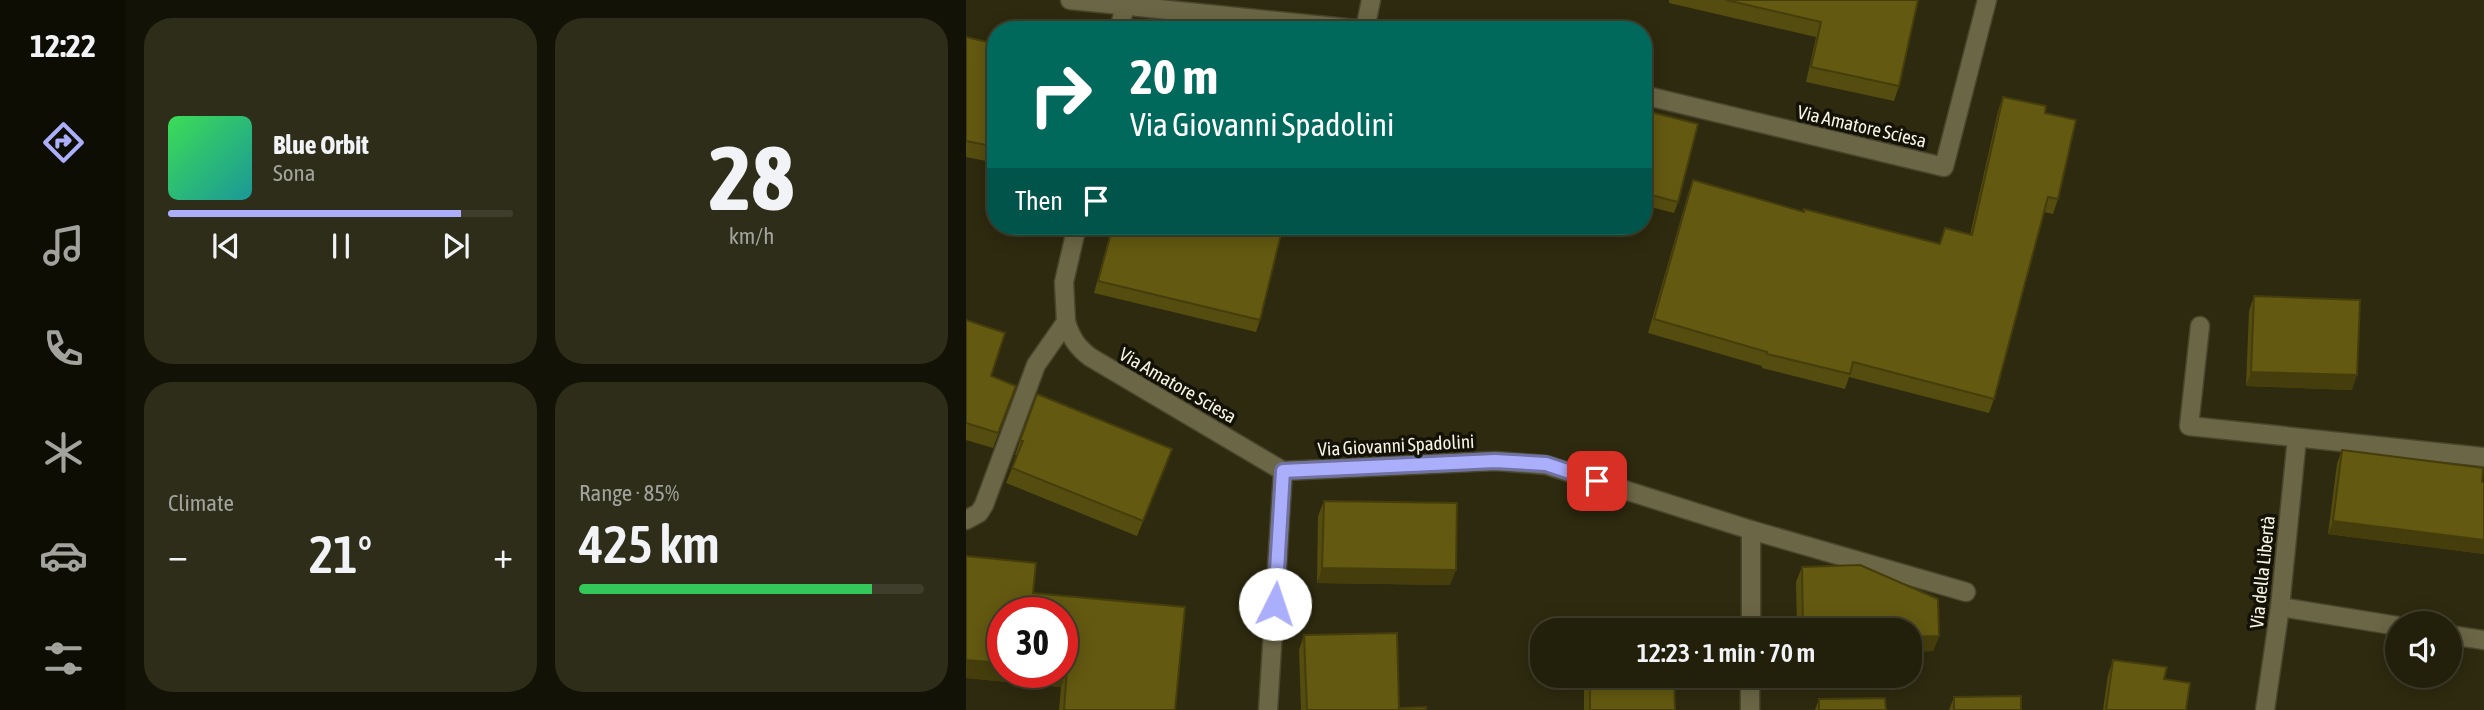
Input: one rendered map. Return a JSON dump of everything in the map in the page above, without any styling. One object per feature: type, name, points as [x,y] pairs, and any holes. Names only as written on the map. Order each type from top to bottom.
[{"type":"street","points":[[1070,0],[1279,21]]},
{"type":"street","points":[[1368,21],[1371,0]]},
{"type":"street","name":"Via Amatore Sciesa","points":[[1652,97],[1944,167],[1987,0]]},
{"type":"street","points":[[1121,21],[1125,5]]},
{"type":"street","name":"Via Amatore Sciesa","points":[[1075,235],[1064,282],[1066,322],[1070,337],[1079,348],[1283,471]]},
{"type":"street","points":[[966,520],[979,513],[984,505],[1036,365],[1066,322]]},
{"type":"street","points":[[2200,326],[2189,426],[2484,457]]},
{"type":"street","name":"Via della Libertà","points":[[2265,710],[2280,607],[2297,438]]},
{"type":"street","name":"Via Giovanni Spadolini","points":[[1283,471],[1495,461],[1546,464],[1751,530],[1966,592]]},
{"type":"street","points":[[1268,710],[1283,471]]},
{"type":"street","points":[[1751,530],[1751,618]]},
{"type":"street","points":[[2280,607],[2385,624]]},
{"type":"street","points":[[2462,637],[2484,640]]},
{"type":"street","points":[[1750,688],[1750,710]]},
{"type":"building","points":[[1726,0],[1918,0],[1899,86],[1811,67],[1821,22]]},
{"type":"building","points":[[966,37],[987,42],[987,145],[966,141]]},
{"type":"building","points":[[2003,97],[2046,106],[2045,113],[2076,120],[2058,199],[2048,197],[1994,399],[1853,362],[1850,374],[1767,354],[1654,319],[1693,180],[1804,212],[1804,209],[1940,244],[1945,228],[1972,235]]},
{"type":"building","points":[[1652,112],[1698,124],[1678,202],[1652,195]]},
{"type":"building","points":[[1111,235],[1281,235],[1260,320],[1098,281]]},
{"type":"building","points":[[2254,296],[2360,300],[2357,375],[2251,372]]},
{"type":"building","points":[[966,320],[1005,333],[991,376],[1016,386],[998,433],[966,423]]},
{"type":"building","points":[[1037,394],[1172,449],[1143,521],[1012,468]]},
{"type":"building","points":[[2342,450],[2483,468],[2484,540],[2333,521]]},
{"type":"building","points":[[1324,501],[1457,503],[1456,570],[1322,568]]},
{"type":"building","points":[[966,556],[1036,563],[1033,593],[1076,597],[987,597],[987,662],[966,660]]},
{"type":"building","points":[[1860,565],[1938,599],[1939,636],[1922,637],[1922,618],[1803,618],[1802,567]]},
{"type":"building","points":[[1078,597],[1185,607],[1175,710],[1064,710],[1066,688],[1078,688]]},
{"type":"building","points":[[1397,633],[1399,708],[1426,707],[1426,710],[1307,710],[1304,635]]},
{"type":"building","points":[[2113,660],[2167,667],[2164,679],[2190,683],[2186,710],[2106,710]]},
{"type":"building","points":[[1590,688],[1674,688],[1675,710],[1590,710]]},
{"type":"building","points":[[2021,696],[2021,710],[1954,710],[1954,697]]},
{"type":"building","points":[[1885,698],[1886,710],[1819,710],[1819,699]]},
{"type":"route","points":[[1275,604],[1283,471],[1495,461],[1546,464],[1597,481]]}]
